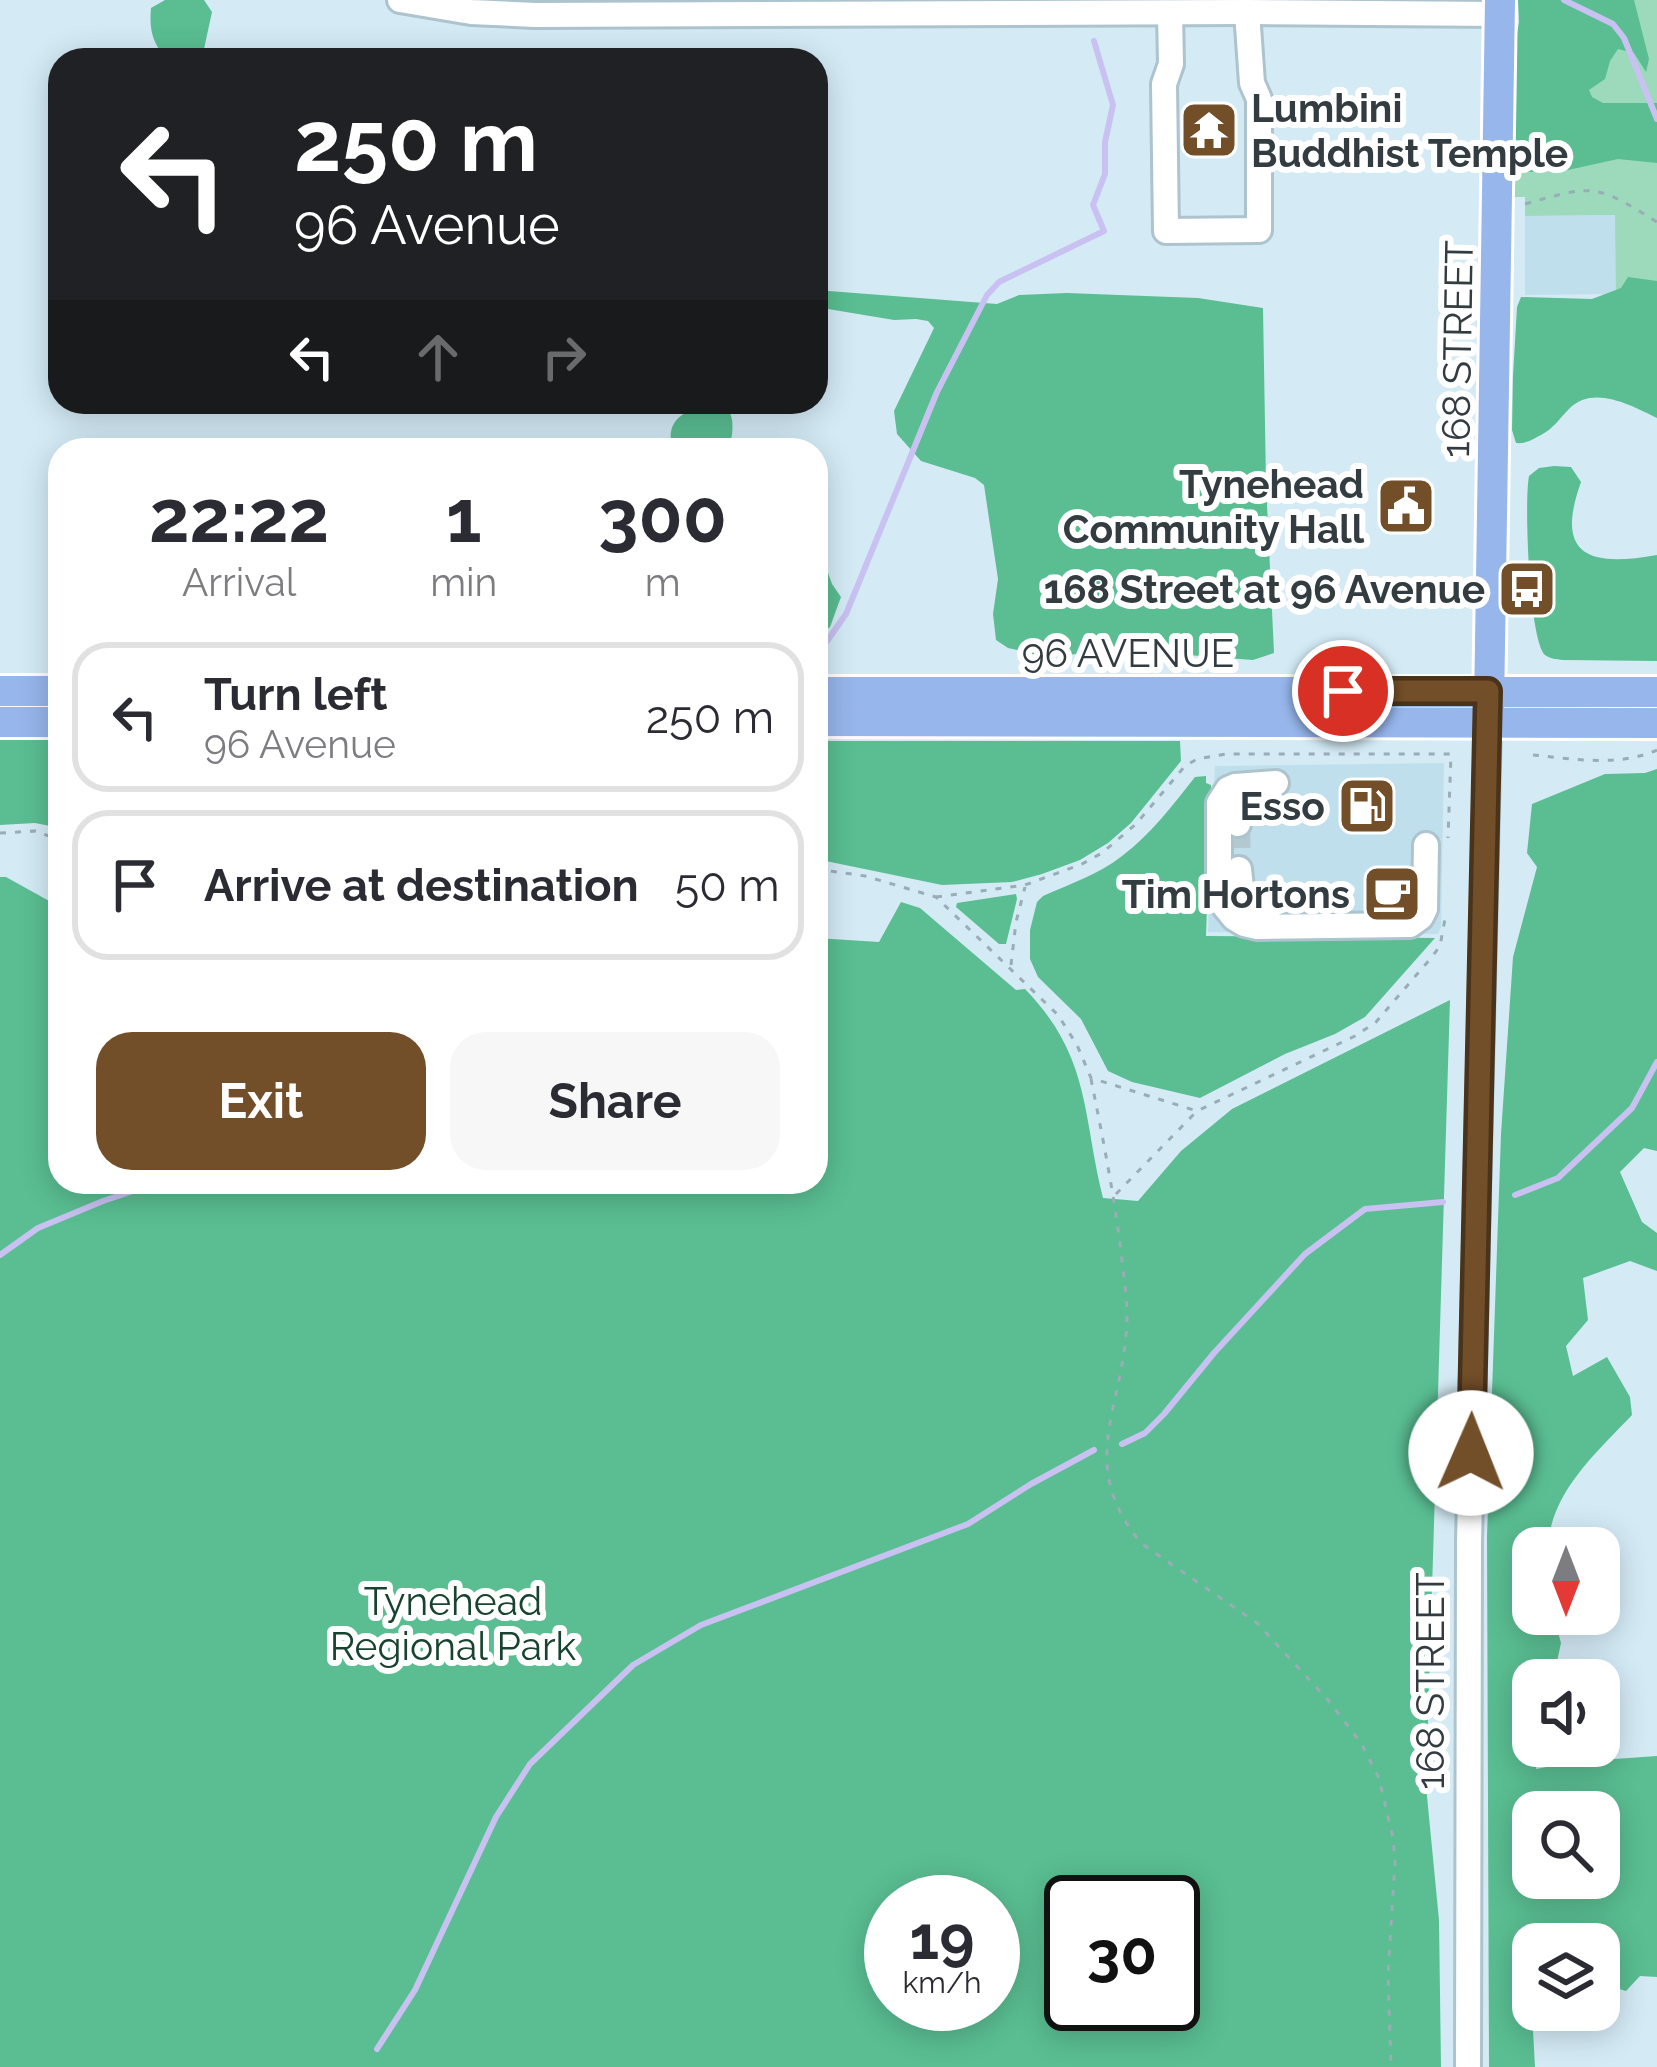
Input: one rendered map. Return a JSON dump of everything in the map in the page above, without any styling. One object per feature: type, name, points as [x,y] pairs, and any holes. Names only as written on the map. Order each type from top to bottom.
[{"type":"main road","name":"168 STREET","points":[[1488,706],[1500,7]]},
{"type":"main road","points":[[0,691],[48,691]]},
{"type":"main road","name":"96 AVENUE","points":[[828,692],[1488,706],[1657,723]]},
{"type":"main road","name":"96 AVENUE","points":[[828,721],[1488,706],[1657,692]]},
{"type":"main road","points":[[0,722],[48,722]]},
{"type":"street","points":[[400,0],[512,14],[787,7],[1170,13],[1500,7]]},
{"type":"street","points":[[1170,13],[1171,64],[1164,84],[1166,231],[1259,230],[1259,98],[1252,83],[1247,12]]},
{"type":"street","name":"168 STREET","points":[[1468,2067],[1469,1542],[1488,706]]},
{"type":"street","points":[[1238,824],[1244,800],[1276,791],[1235,786],[1222,795],[1220,803],[1219,893],[1226,910],[1244,924],[1257,926],[1410,925],[1425,909],[1437,845]]},
{"type":"street","points":[[1239,869],[1248,908],[1263,912],[1275,895]]},
{"type":"path","points":[[1522,205],[1571,191],[1599,191],[1624,200],[1657,222]]},
{"type":"path","points":[[1533,755],[1636,760],[1657,751]]},
{"type":"path","points":[[828,871],[936,896],[1025,885],[1102,853],[1136,824],[1175,776],[1197,760],[1226,754],[1451,754],[1437,845]]},
{"type":"path","points":[[0,833],[35,831],[48,836]]},
{"type":"path","points":[[1011,967],[1025,885]]},
{"type":"path","points":[[936,896],[1058,1015],[1091,1078],[1114,1196],[1127,1313],[1106,1449],[1109,1480],[1127,1526],[1142,1544],[1257,1623],[1328,1700],[1379,1778],[1394,1838],[1388,1974],[1391,2067]]},
{"type":"path","points":[[1114,1196],[1197,1111],[1376,1022],[1440,946],[1446,906]]},
{"type":"path","points":[[1091,1078],[1197,1111]]},
{"type":"shaded area","points":[[1616,215],[1616,294],[1525,295],[1525,216]]},
{"type":"shaded area","points":[[1444,763],[1438,934],[1208,932],[1215,766]]},
{"type":"green space","points":[[165,0],[204,0],[212,12],[204,48],[159,48],[151,8]]},
{"type":"green space","points":[[1518,0],[1634,0],[1649,59],[1646,72],[1634,53],[1618,49],[1605,79],[1589,90],[1603,103],[1657,103],[1657,163],[1618,159],[1568,170],[1511,173]]},
{"type":"green space","points":[[1528,0],[1657,0],[1657,295],[1616,294],[1615,215],[1525,216],[1525,197],[1512,197],[1511,173],[1525,172]]},
{"type":"green space","points":[[1628,277],[1657,281],[1657,418],[1613,400],[1589,398],[1569,409],[1546,432],[1516,443],[1513,376],[1521,297],[1592,299],[1621,288]]},
{"type":"green space","points":[[828,291],[997,304],[1019,295],[1067,293],[1198,298],[1263,308],[1274,653],[1253,660],[1135,651],[1042,656],[1008,648],[996,640],[993,614],[998,579],[984,485],[921,461],[897,434],[894,411],[934,328],[928,321],[828,309]]},
{"type":"green space","points":[[729,414],[731,438],[671,438],[671,429],[682,415]]},
{"type":"green space","points":[[1571,467],[1581,482],[1572,527],[1584,551],[1613,559],[1657,555],[1657,661],[1563,660],[1545,655],[1532,598],[1528,490],[1529,476],[1539,468]]},
{"type":"green space","points":[[828,573],[841,597],[828,629]]},
{"type":"green space","points":[[0,740],[48,740],[48,826],[0,825]]},
{"type":"green space","points":[[828,741],[1180,741],[1181,761],[1131,823],[1080,860],[1012,882],[942,885],[828,861]]},
{"type":"green space","points":[[1657,769],[1657,1151],[1644,1148],[1620,1172],[1642,1222],[1657,1233],[1657,1271],[1630,1261],[1583,1278],[1588,1320],[1566,1346],[1573,1376],[1607,1357],[1630,1397],[1632,1415],[1566,1492],[1551,1527],[1512,1527],[1512,1635],[1559,1635],[1561,1643],[1558,1659],[1512,1659],[1512,1767],[1620,1767],[1620,1759],[1657,1756],[1657,1977],[1640,1976],[1626,1991],[1620,1989],[1620,1923],[1512,1923],[1512,2031],[1533,2031],[1535,2067],[1489,2067],[1487,1536],[1501,1134],[1513,957],[1537,867],[1527,853],[1532,804],[1605,774]]},
{"type":"green space","points":[[1206,776],[1211,785],[1206,936],[1435,938],[1365,1017],[1200,1098],[1132,1082],[1108,1071],[1081,1019],[1038,977],[1030,959],[1030,930],[1043,896],[1122,856],[1152,829],[1195,777]]},
{"type":"green space","name":"Tynehead Regional Park","points":[[0,877],[48,900],[48,1194],[828,1194],[828,939],[879,942],[901,902],[920,908],[1016,990],[1025,989],[1046,1014],[1062,1039],[1081,1088],[1103,1198],[1138,1201],[1181,1151],[1232,1109],[1450,1000],[1426,1786],[1439,1920],[1441,2067],[0,2067]]},
{"type":"green space","points":[[1016,894],[1006,944],[999,944],[956,907],[957,903]]},
{"type":"waterway","points":[[1564,0],[1613,24],[1624,38],[1657,119]]},
{"type":"waterway","points":[[828,640],[846,614],[937,392],[987,295],[999,282],[1104,231],[1093,205],[1105,174],[1105,142],[1113,105],[1094,41]]},
{"type":"waterway","points":[[1515,1195],[1558,1178],[1632,1108],[1657,1062]]},
{"type":"waterway","points":[[0,1255],[38,1228],[124,1194]]},
{"type":"waterway","points":[[1122,1444],[1145,1433],[1164,1414],[1305,1254],[1365,1209],[1443,1202]]},
{"type":"waterway","points":[[377,2049],[415,1990],[496,1817],[530,1764],[633,1665],[701,1625],[968,1524],[1094,1450]]},
{"type":"tunnel","points":[[1238,824],[1239,869]]},
{"type":"place","name":"Lumbini Buddhist Temple","points":[[1209,130]]},
{"type":"place","name":"Tynehead Community Hall","points":[[1406,506]]},
{"type":"place","name":"168 Street at 96 Avenue","points":[[1527,589]]},
{"type":"place","name":"Esso","points":[[1367,806]]},
{"type":"place","name":"Tim Hortons","points":[[1392,894]]},
{"type":"route","points":[[1343,691],[1488,691],[1471,1453]]}]
